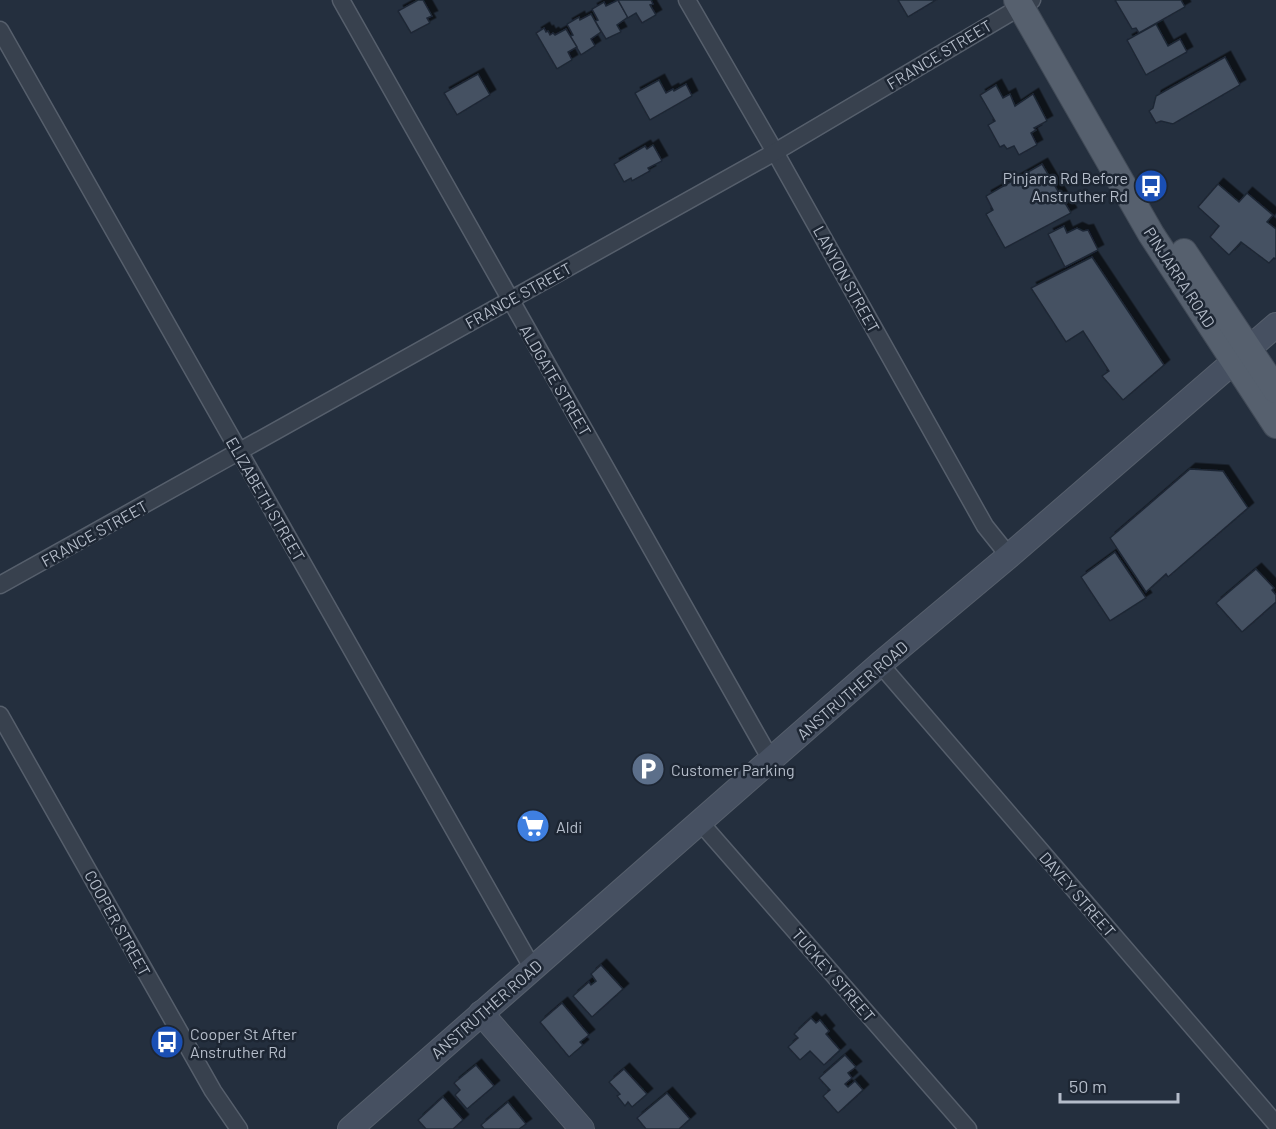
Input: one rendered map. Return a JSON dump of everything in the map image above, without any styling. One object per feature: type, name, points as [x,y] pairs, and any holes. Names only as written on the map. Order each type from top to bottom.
[{"type":"main road","name":"PINJARRA ROAD","points":[[1026,2],[1151,234],[1242,356],[1276,390]]},
{"type":"main road","name":"ANSTRUTHER ROAD","points":[[350,1129],[880,664],[1010,556],[1276,325]]},
{"type":"main road","name":"PINJARRA ROAD","points":[[1242,356],[1276,425]]},
{"type":"main road","points":[[482,1013],[582,1129]]},
{"type":"street","name":"ALDGATE STREET","points":[[341,0],[771,760]]},
{"type":"street","name":"LANYON STREET","points":[[687,0],[979,515],[1010,556]]},
{"type":"street","name":"FRANCE STREET","points":[[0,585],[775,152],[1026,2]]},
{"type":"street","name":"ELIZABETH STREET","points":[[0,30],[533,969]]},
{"type":"street","name":"DAVEY STREET","points":[[880,664],[1276,1124]]},
{"type":"street","name":"COOPER STREET","points":[[0,715],[207,1080],[239,1129]]},
{"type":"street","name":"TUCKEY STREET","points":[[700,822],[968,1129]]},
{"type":"building","points":[[418,0],[423,0],[432,16],[427,18],[430,23],[411,33],[398,11]]},
{"type":"building","points":[[618,0],[628,17],[617,25],[621,32],[606,39],[595,21],[598,20],[592,9],[604,2],[606,6]]},
{"type":"building","points":[[618,0],[651,0],[653,4],[650,5],[656,15],[642,23],[636,13],[628,18]]},
{"type":"building","points":[[898,0],[936,0],[908,17]]},
{"type":"building","points":[[1115,0],[1181,0],[1185,7],[1139,33],[1136,28],[1132,29]]},
{"type":"building","points":[[591,14],[601,32],[591,39],[595,46],[581,55],[570,36],[573,35],[567,24],[579,17],[580,20]]},
{"type":"building","points":[[1156,24],[1168,46],[1180,39],[1187,52],[1146,75],[1127,40]]},
{"type":"building","points":[[544,28],[550,35],[566,29],[577,47],[568,52],[572,60],[557,69],[536,33]]},
{"type":"building","points":[[1225,57],[1240,85],[1173,124],[1161,121],[1156,123],[1149,111],[1153,108],[1156,96]]},
{"type":"building","points":[[478,74],[490,95],[457,115],[444,93]]},
{"type":"building","points":[[659,80],[666,93],[686,84],[692,96],[650,120],[635,93]]},
{"type":"building","points":[[996,85],[1003,98],[1010,94],[1015,106],[1033,94],[1047,121],[1034,128],[1036,130],[1031,133],[1037,145],[1019,155],[1014,146],[1007,149],[1004,145],[1000,147],[988,125],[995,121],[980,95]]},
{"type":"building","points":[[653,145],[662,161],[648,168],[650,171],[632,181],[631,178],[624,182],[614,164],[645,146],[647,149]]},
{"type":"building","points":[[1042,164],[1071,213],[1005,248],[986,214],[993,210],[986,196]]},
{"type":"building","points":[[1218,184],[1239,202],[1247,193],[1273,215],[1267,222],[1276,229],[1276,259],[1274,258],[1269,263],[1241,242],[1229,255],[1210,237],[1219,226],[1198,207]]},
{"type":"building","points":[[1064,226],[1067,233],[1077,228],[1083,231],[1088,230],[1098,250],[1065,267],[1048,234]]},
{"type":"building","points":[[1092,257],[1164,365],[1123,400],[1102,376],[1109,371],[1083,331],[1066,342],[1031,288]]},
{"type":"building","points":[[1190,469],[1223,471],[1248,508],[1168,577],[1166,574],[1146,592],[1110,538]]},
{"type":"building","points":[[1115,552],[1146,598],[1110,621],[1081,577]]},
{"type":"building","points":[[1256,569],[1274,588],[1272,590],[1276,595],[1276,602],[1242,632],[1216,603]]},
{"type":"building","points":[[601,965],[623,989],[592,1017],[573,996],[589,982],[591,985],[596,981],[591,974]]},
{"type":"building","points":[[562,1003],[589,1035],[580,1042],[583,1045],[569,1057],[540,1022]]},
{"type":"building","points":[[811,1018],[816,1023],[820,1020],[829,1031],[826,1034],[840,1050],[824,1065],[810,1051],[800,1060],[788,1047],[798,1038],[794,1034]]},
{"type":"building","points":[[845,1055],[856,1067],[848,1073],[852,1078],[845,1084],[848,1087],[855,1081],[863,1090],[838,1113],[823,1096],[830,1090],[819,1078]]},
{"type":"building","points":[[476,1065],[494,1086],[467,1109],[455,1095],[460,1090],[454,1083]]},
{"type":"building","points":[[624,1069],[647,1094],[632,1107],[628,1102],[625,1106],[617,1096],[620,1094],[609,1082]]},
{"type":"building","points":[[667,1093],[690,1119],[679,1129],[646,1129],[637,1118]]},
{"type":"building","points":[[443,1097],[463,1120],[453,1129],[426,1129],[418,1120]]},
{"type":"building","points":[[508,1102],[526,1124],[519,1129],[484,1129],[481,1125]]},
{"type":"place","name":"Pinjarra Rd Before Anstruther Rd","points":[[1151,186]]},
{"type":"place","name":"Customer Parking","points":[[648,769]]},
{"type":"place","name":"Aldi","points":[[533,826]]},
{"type":"place","name":"Cooper St After Anstruther Rd","points":[[167,1042]]}]
